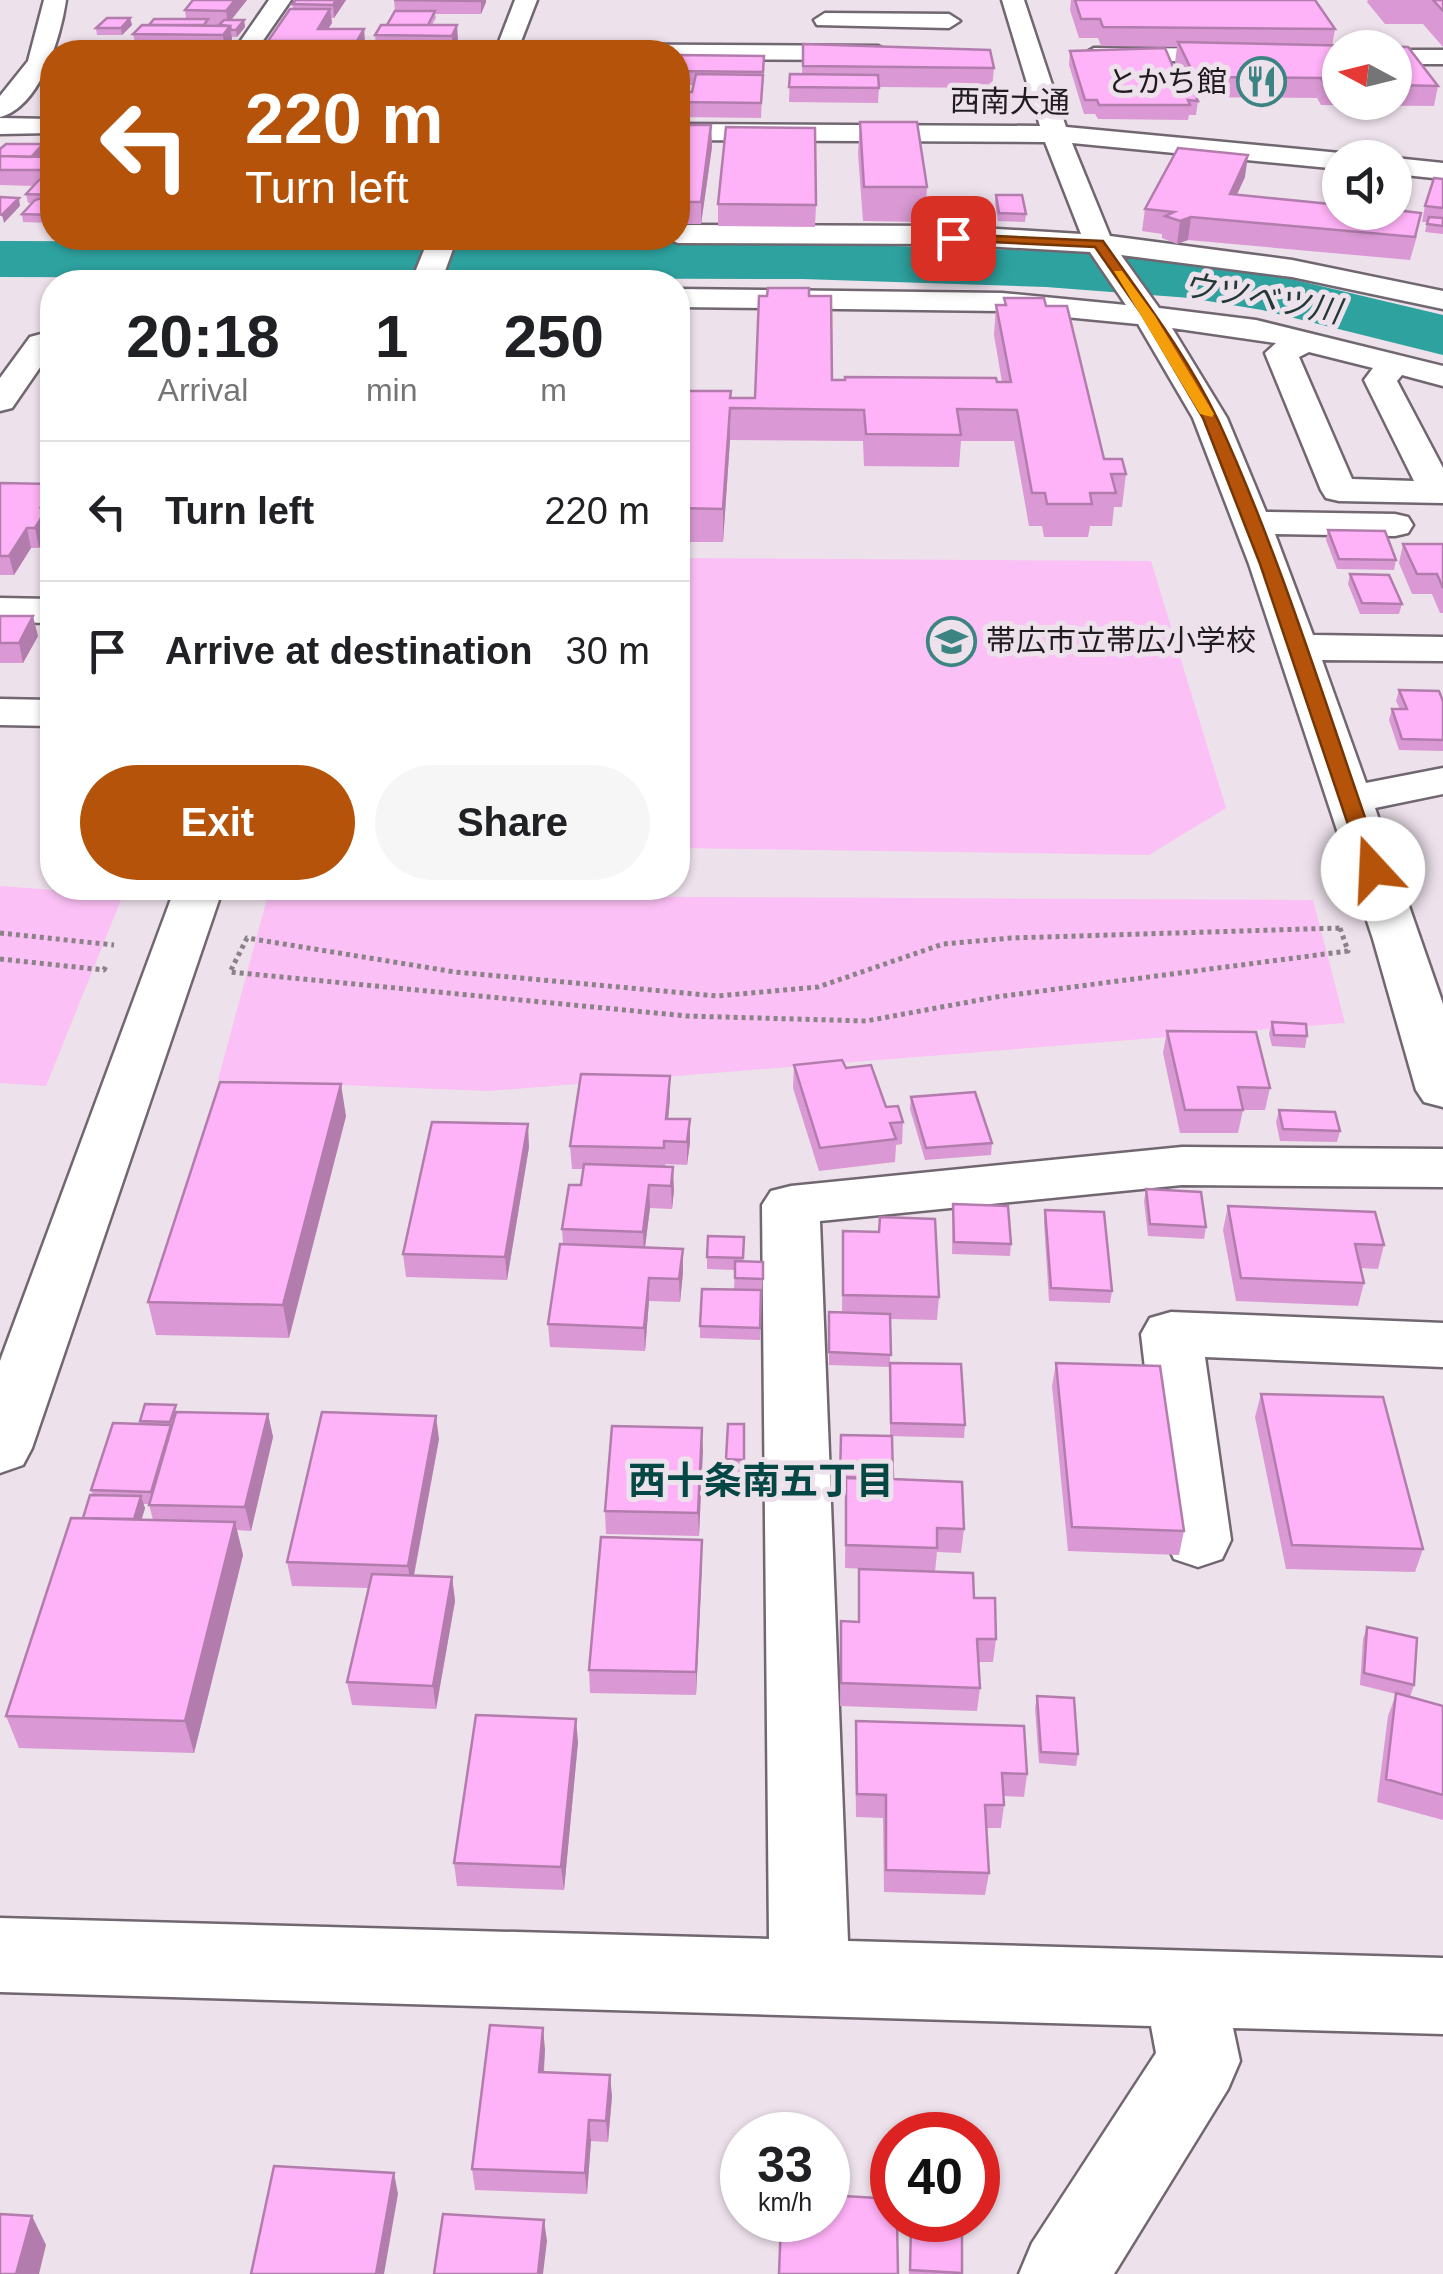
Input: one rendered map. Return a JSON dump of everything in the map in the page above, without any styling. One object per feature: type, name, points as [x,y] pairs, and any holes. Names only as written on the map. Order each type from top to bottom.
[{"type":"street","points":[[51,40],[55,0]]},
{"type":"street","points":[[252,40],[280,0]]},
{"type":"street","points":[[511,40],[526,0]]},
{"type":"street","points":[[1013,0],[1042,55],[1054,134],[1102,251],[1144,309],[1210,418],[1251,523],[1438,1059]]},
{"type":"street","points":[[826,10],[828,53]]},
{"type":"street","points":[[794,20],[826,10],[948,21]]},
{"type":"street","points":[[690,53],[902,54]]},
{"type":"street","points":[[1042,55],[1322,56]]},
{"type":"street","points":[[1412,57],[1443,57]]},
{"type":"street","points":[[0,110],[40,63]]},
{"type":"street","points":[[0,126],[40,126]]},
{"type":"street","name":"西南大通","points":[[690,132],[1054,134],[1322,160]]},
{"type":"street","points":[[1292,188],[1304,158]]},
{"type":"street","points":[[1412,168],[1443,171]]},
{"type":"street","points":[[690,234],[1032,238],[1102,251],[1238,259],[1443,300]]},
{"type":"street","points":[[690,298],[1002,302],[1144,309],[1309,340],[1443,376]]},
{"type":"street","points":[[1309,340],[1280,353],[1340,490],[1441,503]]},
{"type":"street","points":[[0,344],[40,344]]},
{"type":"street","points":[[0,401],[40,352]]},
{"type":"street","points":[[1397,362],[1380,380],[1441,503]]},
{"type":"street","points":[[1251,523],[1441,503]]},
{"type":"street","points":[[0,610],[40,611]]},
{"type":"street","points":[[1295,647],[1443,650]]},
{"type":"street","points":[[0,712],[40,713]]},
{"type":"street","points":[[1348,800],[1443,781]]},
{"type":"street","points":[[2,1440],[195,900]]},
{"type":"street","points":[[809,1976],[791,1206],[1182,1166],[1443,1168]]},
{"type":"street","points":[[1198,1540],[1171,1334],[1443,1346]]},
{"type":"street","points":[[0,1955],[1443,1996]]},
{"type":"street","points":[[1064,2274],[1199,2061],[1183,1987]]},
{"type":"path","points":[[1340,928],[1348,951],[996,997],[866,1021],[687,1016],[230,972],[247,938],[455,972],[717,996],[818,987],[943,944],[1011,938],[1340,928]]},
{"type":"path","points":[[0,933],[116,944],[104,970],[0,958]]},
{"type":"shaded area","points":[[690,558],[1151,561],[1226,808],[1149,855],[690,848]]},
{"type":"shaded area","points":[[0,886],[40,889],[40,900],[121,900],[46,1086],[0,1083]]},
{"type":"shaded area","points":[[267,900],[1313,900],[1345,1023],[488,1091],[218,1080]]},
{"type":"building","points":[[193,0],[235,0],[226,11],[185,10]]},
{"type":"building","points":[[296,0],[336,0],[333,5],[292,4]]},
{"type":"building","points":[[1075,0],[1315,0],[1335,29],[1103,27],[1100,19],[1081,19]]},
{"type":"building","points":[[290,9],[330,9],[318,29],[364,29],[358,40],[269,40]]},
{"type":"building","points":[[395,11],[435,11],[428,25],[387,25]]},
{"type":"building","points":[[107,18],[130,18],[121,28],[96,28]]},
{"type":"building","points":[[154,19],[208,19],[204,25],[149,25]]},
{"type":"building","points":[[224,20],[244,20],[236,30],[231,30],[230,26],[219,25]]},
{"type":"building","points":[[142,25],[230,26],[223,35],[133,34]]},
{"type":"building","points":[[381,25],[457,25],[452,36],[375,35]]},
{"type":"building","points":[[1178,42],[1322,45],[1322,80],[1195,77]]},
{"type":"building","points":[[803,44],[990,50],[994,68],[803,66]]},
{"type":"building","points":[[1165,48],[1180,83],[1190,83],[1198,101],[1188,100],[1190,105],[1099,105],[1097,100],[1085,100],[1070,51]]},
{"type":"building","points":[[1412,52],[1438,86],[1412,85]]},
{"type":"building","points":[[690,55],[764,56],[763,72],[690,71]]},
{"type":"building","points":[[696,74],[763,75],[761,103],[690,102]]},
{"type":"building","points":[[790,74],[878,75],[879,88],[789,87]]},
{"type":"building","points":[[860,122],[917,122],[927,187],[864,187]]},
{"type":"building","points":[[690,125],[711,125],[701,202],[690,202]]},
{"type":"building","points":[[726,127],[815,128],[816,205],[718,204]]},
{"type":"building","points":[[6,144],[40,144],[31,157],[0,156],[0,149]]},
{"type":"building","points":[[1178,148],[1248,155],[1230,194],[1322,203],[1322,229],[1191,217],[1180,221],[1165,216],[1174,212],[1145,209]]},
{"type":"building","points":[[0,156],[40,157],[40,170],[0,170]]},
{"type":"building","points":[[1434,178],[1443,179],[1443,208],[1425,206]]},
{"type":"building","points":[[39,180],[40,180],[40,195],[26,194]]},
{"type":"building","points":[[996,195],[1022,195],[1026,214],[999,213]]},
{"type":"building","points":[[0,197],[19,198],[2,215]]},
{"type":"building","points":[[40,198],[40,215],[22,214]]},
{"type":"building","points":[[1412,212],[1421,213],[1415,237],[1337,230],[1412,230]]},
{"type":"building","points":[[1429,217],[1443,218],[1443,226],[1427,224]]},
{"type":"building","points":[[768,288],[809,288],[809,296],[831,296],[832,380],[996,378],[997,382],[1011,382],[996,305],[1006,305],[1004,298],[1044,298],[1046,306],[1067,306],[1104,459],[1122,459],[1126,474],[1111,474],[1116,493],[1090,493],[1092,504],[1047,504],[1045,493],[1032,493],[1017,410],[957,409],[961,435],[866,434],[864,410],[730,408],[723,509],[690,508],[690,391],[731,391],[730,398],[755,398],[759,296],[767,296]]},
{"type":"building","points":[[0,483],[40,484],[40,520],[35,528],[27,528],[9,556],[0,556]]},
{"type":"building","points":[[1328,530],[1385,531],[1396,560],[1339,559]]},
{"type":"building","points":[[1403,544],[1443,544],[1443,588],[1437,574],[1417,574]]},
{"type":"building","points":[[1350,574],[1389,575],[1402,604],[1362,603]]},
{"type":"building","points":[[0,616],[33,616],[19,643],[0,643]]},
{"type":"building","points":[[1399,690],[1439,691],[1443,701],[1443,740],[1402,739],[1392,709],[1407,709]]},
{"type":"building","points":[[1272,1022],[1306,1024],[1307,1036],[1274,1035]]},
{"type":"building","points":[[1167,1031],[1256,1032],[1270,1088],[1238,1087],[1243,1110],[1185,1110]]},
{"type":"building","points":[[842,1060],[846,1068],[871,1065],[886,1107],[898,1106],[903,1122],[890,1123],[896,1139],[820,1148],[794,1065]]},
{"type":"building","points":[[581,1074],[670,1076],[666,1119],[690,1119],[687,1142],[664,1141],[664,1148],[570,1146]]},
{"type":"building","points":[[220,1082],[341,1084],[283,1305],[148,1302]]},
{"type":"building","points":[[975,1092],[992,1143],[926,1148],[911,1097]]},
{"type":"building","points":[[1279,1110],[1335,1112],[1340,1131],[1283,1129]]},
{"type":"building","points":[[432,1122],[528,1124],[505,1257],[403,1254]]},
{"type":"building","points":[[584,1164],[673,1167],[671,1186],[649,1185],[643,1232],[562,1229],[569,1185],[581,1185]]},
{"type":"building","points":[[1146,1189],[1201,1192],[1206,1227],[1150,1224]]},
{"type":"building","points":[[953,1204],[1008,1206],[1011,1244],[954,1242]]},
{"type":"building","points":[[1228,1206],[1375,1212],[1384,1245],[1355,1244],[1364,1283],[1241,1278]]},
{"type":"building","points":[[1045,1210],[1104,1212],[1112,1291],[1051,1288]]},
{"type":"building","points":[[880,1217],[935,1219],[939,1297],[843,1295],[843,1231],[879,1232]]},
{"type":"building","points":[[708,1236],[744,1237],[743,1258],[707,1257]]},
{"type":"building","points":[[560,1244],[683,1249],[679,1279],[649,1278],[644,1328],[548,1324]]},
{"type":"building","points":[[735,1261],[763,1262],[763,1279],[735,1278]]},
{"type":"building","points":[[702,1289],[761,1290],[760,1328],[700,1326]]},
{"type":"building","points":[[829,1312],[890,1314],[891,1355],[829,1352]]},
{"type":"building","points":[[890,1363],[961,1364],[965,1425],[891,1423]]},
{"type":"building","points":[[1056,1363],[1160,1366],[1184,1531],[1072,1527]]},
{"type":"building","points":[[1261,1394],[1383,1397],[1423,1549],[1292,1545]]},
{"type":"building","points":[[145,1404],[176,1405],[170,1422],[140,1421]]},
{"type":"building","points":[[176,1412],[268,1414],[245,1507],[149,1505]]},
{"type":"building","points":[[322,1412],[436,1416],[408,1566],[287,1562]]},
{"type":"building","points":[[113,1423],[171,1425],[151,1492],[91,1490]]},
{"type":"building","points":[[728,1424],[744,1424],[744,1460],[726,1459]]},
{"type":"building","points":[[612,1426],[702,1428],[698,1513],[605,1511]]},
{"type":"building","points":[[841,1435],[892,1436],[893,1479],[840,1478]]},
{"type":"building","points":[[846,1477],[962,1482],[964,1529],[937,1528],[937,1548],[846,1545]]},
{"type":"building","points":[[90,1495],[141,1496],[134,1519],[83,1518]]},
{"type":"building","points":[[71,1518],[235,1522],[185,1721],[6,1716]]},
{"type":"building","points":[[601,1537],[702,1540],[696,1672],[589,1670]]},
{"type":"building","points":[[859,1569],[973,1573],[974,1598],[995,1598],[996,1639],[977,1639],[980,1688],[841,1683],[841,1621],[859,1622]]},
{"type":"building","points":[[372,1574],[452,1577],[433,1686],[347,1682]]},
{"type":"building","points":[[1367,1627],[1417,1638],[1414,1685],[1364,1673]]},
{"type":"building","points":[[1396,1693],[1443,1706],[1443,1795],[1386,1779]]},
{"type":"building","points":[[1037,1696],[1074,1698],[1078,1754],[1041,1752]]},
{"type":"building","points":[[476,1715],[576,1719],[561,1867],[454,1863]]},
{"type":"building","points":[[856,1721],[1024,1726],[1027,1774],[1002,1773],[1004,1805],[985,1805],[989,1873],[886,1870],[886,1795],[857,1794]]},
{"type":"building","points":[[490,2025],[543,2028],[539,2072],[610,2075],[606,2121],[589,2120],[585,2173],[472,2169]]},
{"type":"building","points":[[274,2166],[394,2173],[376,2274],[251,2274]]},
{"type":"building","points":[[850,2196],[870,2198],[870,2242],[897,2242],[898,2274],[779,2274],[780,2242],[850,2242]]},
{"type":"building","points":[[0,2214],[32,2216],[16,2274],[0,2274]]},
{"type":"building","points":[[443,2214],[544,2220],[538,2274],[434,2274]]},
{"type":"building","points":[[911,2242],[962,2242],[962,2273],[910,2270]]},
{"type":"waterway","name":"ウツベツ川","points":[[0,259],[802,261],[1046,269],[1190,279],[1262,291],[1443,335]]},
{"type":"slow traffic","points":[[1118,274],[1149,316],[1207,414]]},
{"type":"place","name":"とかち館","points":[[1262,82]]},
{"type":"place","name":"帯広市立帯広小学校","points":[[951,641]]},
{"type":"district","name":"西十条南五丁目","points":[[761,1481]]},
{"type":"route","points":[[953,238],[1032,238],[1098,244],[1149,316],[1210,418],[1268,564],[1373,869]]}]
